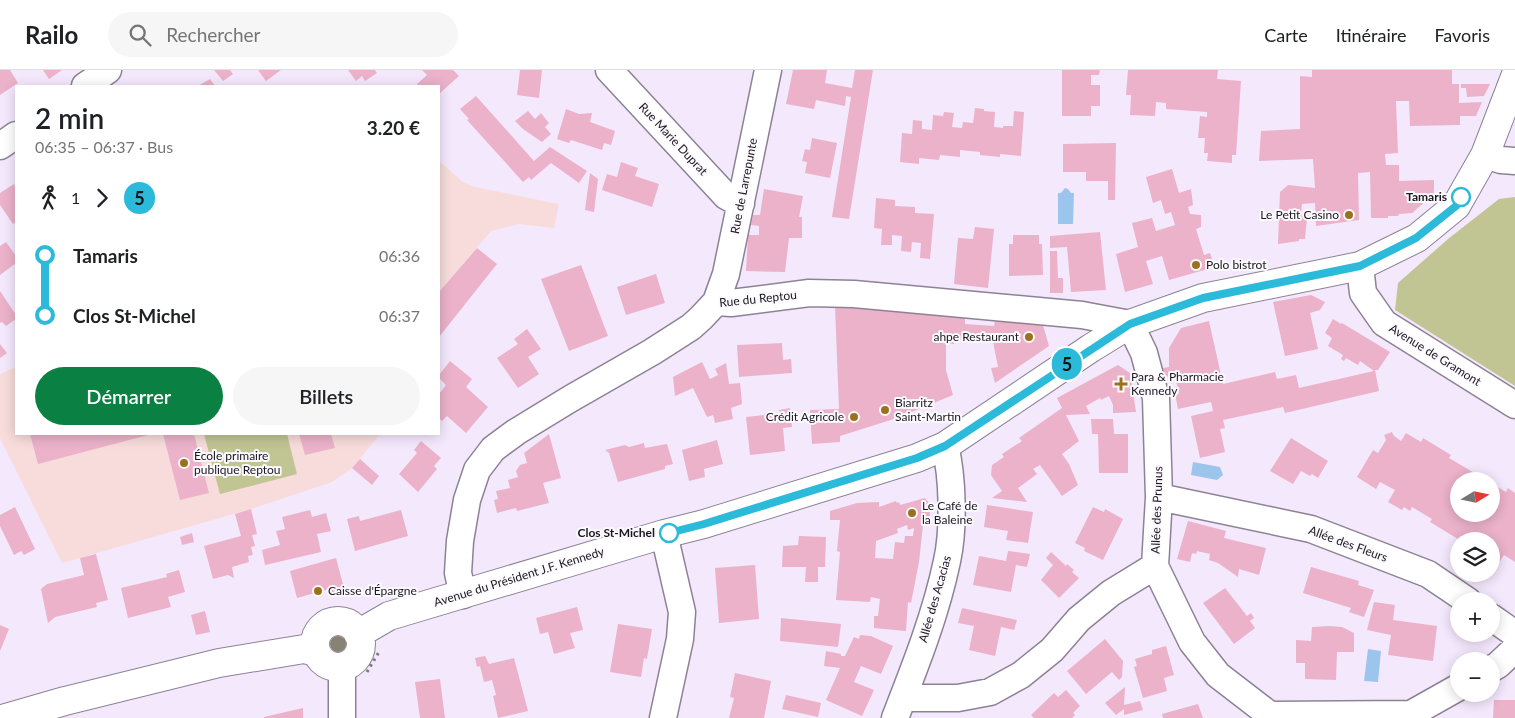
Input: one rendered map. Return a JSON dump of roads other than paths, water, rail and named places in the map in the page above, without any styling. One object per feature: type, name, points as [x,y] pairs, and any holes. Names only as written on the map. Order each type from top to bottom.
[{"type":"street","points":[[86,85],[108,70]]},
{"type":"street","name":"Rue Marie Duprat","points":[[609,70],[726,196],[741,204]]},
{"type":"street","name":"Rue de Larrepunte","points":[[716,302],[726,274],[768,70]]},
{"type":"street","name":"Avenue du Président J.F. Kennedy","points":[[358,634],[389,616],[664,534],[704,524],[917,458],[945,446],[1130,324],[1203,298],[1360,266],[1416,238],[1456,206],[1485,155],[1515,77]]},
{"type":"street","points":[[0,146],[15,136]]},
{"type":"street","points":[[1485,155],[1501,160],[1515,161]]},
{"type":"street","name":"Avenue de Gramont","points":[[1360,266],[1363,293],[1384,322],[1515,405]]},
{"type":"street","name":"Rue du Reptou","points":[[463,595],[458,573],[460,541],[467,500],[477,470],[493,449],[516,432],[691,327],[716,302],[732,304],[809,293],[854,294],[1082,315],[1130,324]]},
{"type":"street","name":"Allée des Prunus","points":[[1130,324],[1144,353],[1156,398],[1159,497],[1155,566],[1192,642],[1218,675],[1270,716]]},
{"type":"street","name":"Allée des Acacias","points":[[899,708],[935,606],[948,560],[951,522],[950,471],[945,446]]},
{"type":"street","name":"Allée des Fleurs","points":[[1159,497],[1311,529],[1428,574],[1455,592]]},
{"type":"street","points":[[663,718],[680,640],[682,612],[664,534]]},
{"type":"street","points":[[899,708],[990,692],[1021,675],[1052,650],[1079,619],[1111,592],[1155,566]]},
{"type":"street","points":[[340,621],[354,627],[358,634],[360,647],[358,654],[354,660],[342,667],[326,664],[316,652],[316,636],[325,625],[340,621]]},
{"type":"street","points":[[1500,623],[1515,634]]},
{"type":"street","points":[[6,718],[65,701],[219,663],[304,649],[316,652]]},
{"type":"street","points":[[1500,663],[1515,649]]},
{"type":"street","points":[[342,667],[342,718]]},
{"type":"street","points":[[1270,716],[1411,716],[1450,692]]},
{"type":"water","points":[[1065,188],[1074,193],[1073,224],[1058,224],[1058,193],[1061,193]]},
{"type":"water","points":[[1193,462],[1220,467],[1223,475],[1217,480],[1191,475]]},
{"type":"water","points":[[1368,649],[1381,651],[1378,682],[1364,681]]},
{"type":"place","name":"Tamaris","points":[[1461,197]]},
{"type":"place","name":"Le Petit Casino","points":[[1349,215]]},
{"type":"place","name":"Polo bistrot","points":[[1196,265]]},
{"type":"place","name":"ahpe Restaurant","points":[[1029,337]]},
{"type":"place","name":"Para & Pharmacie Kennedy","points":[[1121,384]]},
{"type":"place","name":"Biarritz Saint-Martin","points":[[885,410]]},
{"type":"place","name":"Crédit Agricole","points":[[854,417]]},
{"type":"place","name":"École primaire publique Reptou","points":[[184,463]]},
{"type":"place","name":"Le Café de la Baleine","points":[[912,513]]},
{"type":"place","name":"Clos St-Michel","points":[[669,533]]},
{"type":"place","name":"Caisse d'Épargne","points":[[318,591]]}]
